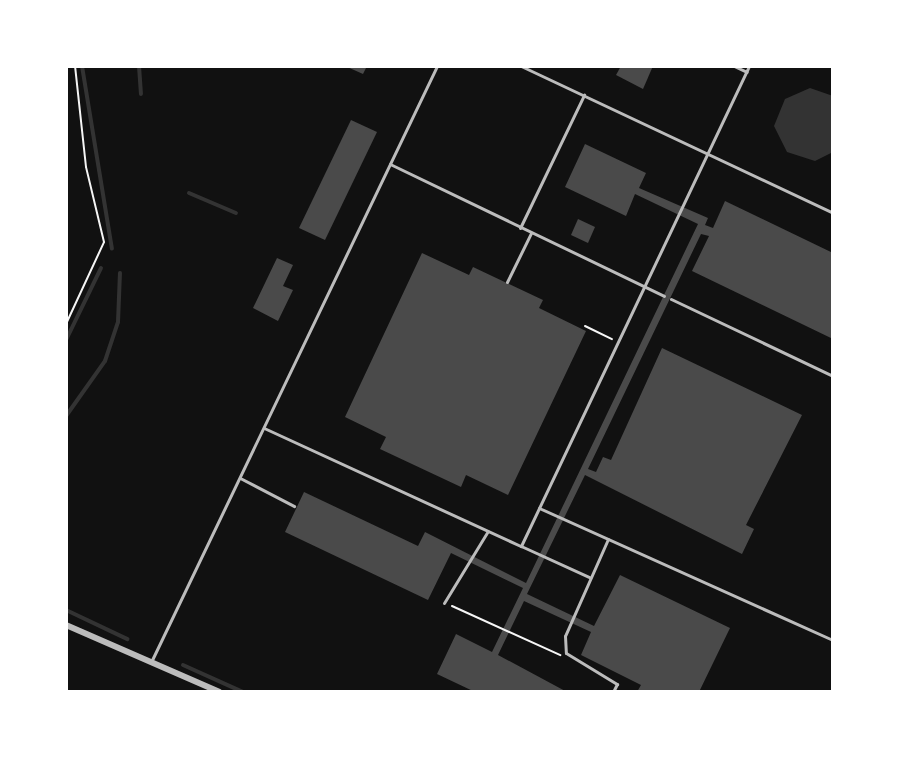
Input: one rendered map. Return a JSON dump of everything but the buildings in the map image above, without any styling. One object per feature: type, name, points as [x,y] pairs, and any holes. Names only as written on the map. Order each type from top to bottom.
[{"type":"street","points":[[66,624],[219,692]]},
{"type":"lane","points":[[152,662],[437,66]]},
{"type":"lane","points":[[521,66],[833,213]]},
{"type":"lane","points":[[734,66],[747,72]]},
{"type":"lane","points":[[521,546],[749,66]]},
{"type":"lane","points":[[520,228],[584,95]]},
{"type":"lane","points":[[390,164],[664,296]]},
{"type":"lane","points":[[507,282],[531,233]]},
{"type":"lane","points":[[671,299],[833,376]]},
{"type":"lane","points":[[264,428],[589,577]]},
{"type":"lane","points":[[240,478],[294,506]]},
{"type":"lane","points":[[539,508],[833,640]]},
{"type":"lane","points":[[444,603],[488,531]]},
{"type":"lane","points":[[608,539],[589,577],[565,636],[566,653],[617,684],[613,692]]},
{"type":"path","points":[[66,324],[104,242],[86,167],[75,66]]},
{"type":"path","points":[[585,326],[618,342]]},
{"type":"path","points":[[444,603],[557,657],[566,653]]},
{"type":"shaded area","points":[[810,88],[833,96],[833,152],[815,161],[787,152],[774,126],[785,99]]},
{"type":"waterway","points":[[82,66],[112,249]]},
{"type":"waterway","points":[[139,66],[141,94]]},
{"type":"waterway","points":[[189,193],[236,213]]},
{"type":"waterway","points":[[66,340],[101,268]]},
{"type":"waterway","points":[[66,416],[105,361],[118,322],[120,273]]},
{"type":"waterway","points":[[66,610],[127,639]]},
{"type":"waterway","points":[[183,665],[243,692]]}]
